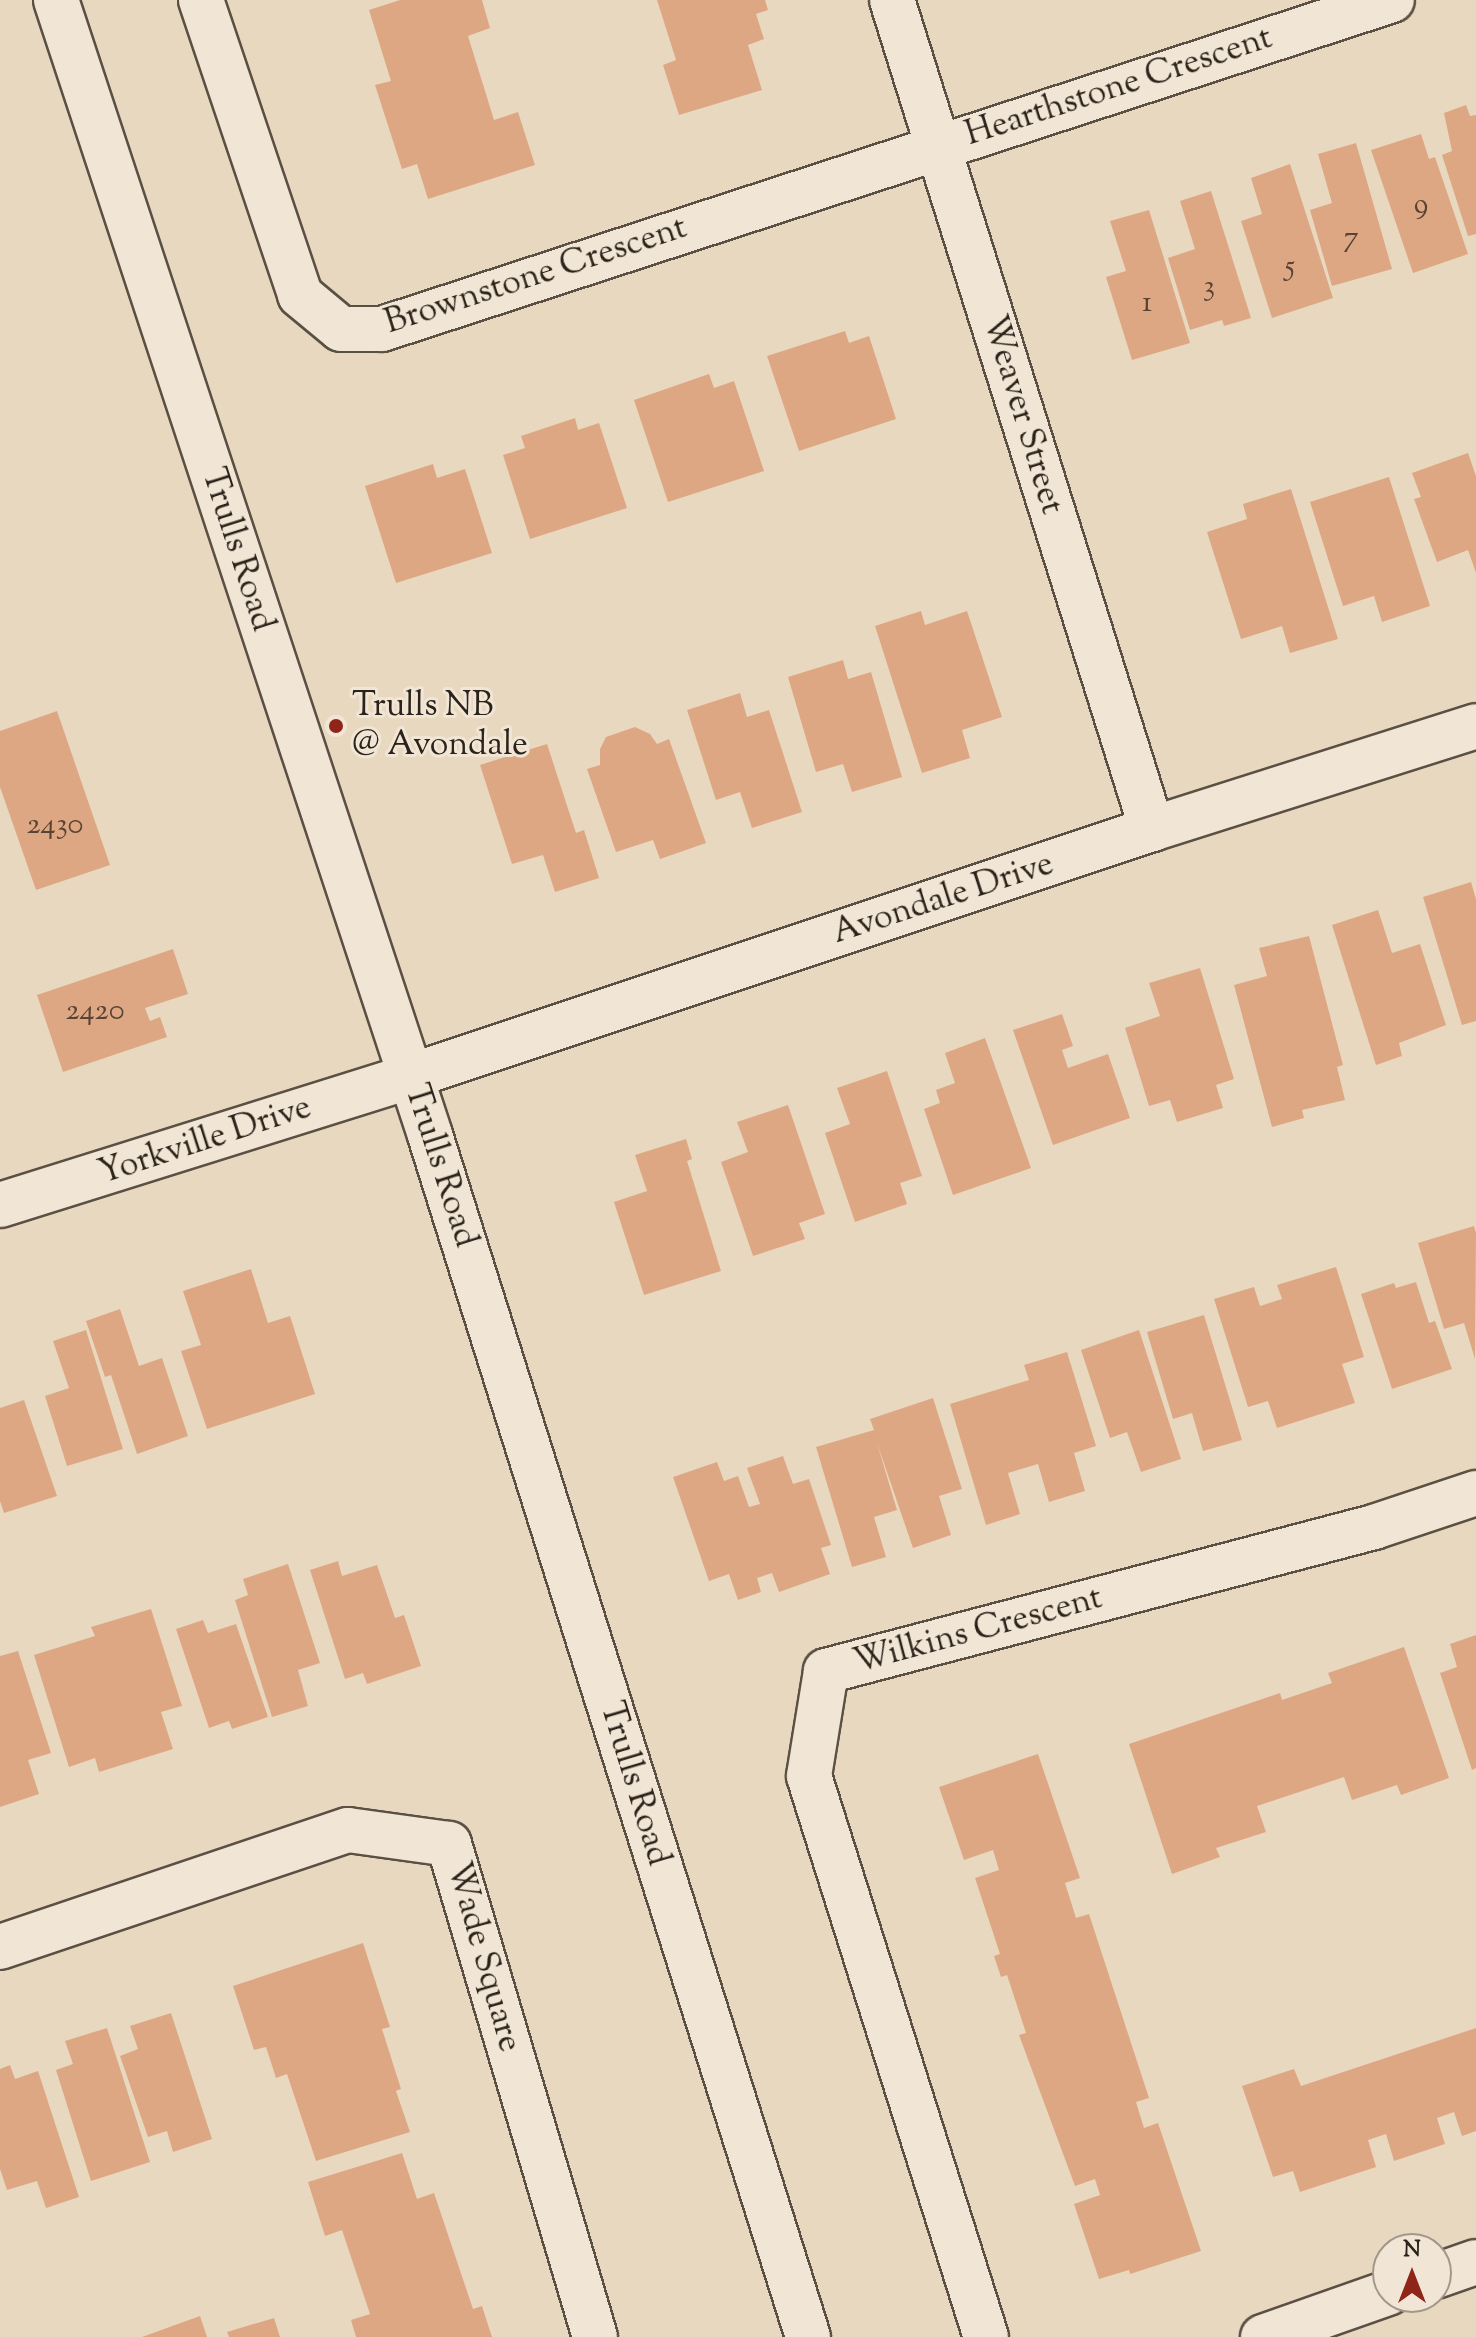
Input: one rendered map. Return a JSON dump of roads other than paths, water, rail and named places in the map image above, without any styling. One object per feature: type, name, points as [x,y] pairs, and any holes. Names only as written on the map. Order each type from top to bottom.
[{"type":"street","name":"Trulls Road","points":[[56,0],[411,1076],[808,2337]]},
{"type":"street","name":"Brownstone Crescent","points":[[201,0],[300,295],[341,329],[382,329],[938,145]]},
{"type":"street","name":"Weaver Street","points":[[892,0],[1152,829]]},
{"type":"street","name":"Hearthstone Crescent","points":[[938,145],[1392,0]]},
{"type":"street","name":"Avondale Drive","points":[[411,1076],[1152,829],[1476,726]]},
{"type":"street","name":"Yorkville Drive","points":[[0,1205],[411,1076]]},
{"type":"street","name":"Wilkins Crescent","points":[[986,2337],[809,1776],[826,1671],[1374,1527],[1476,1493]]},
{"type":"street","name":"Wade Square","points":[[0,1947],[348,1830],[449,1844],[595,2337]]},
{"type":"street","points":[[1452,2270],[1476,2262]]},
{"type":"street","points":[[1263,2337],[1372,2299]]},
{"type":"place","name":"Trulls NB @ Avondale","points":[[336,726]]}]
